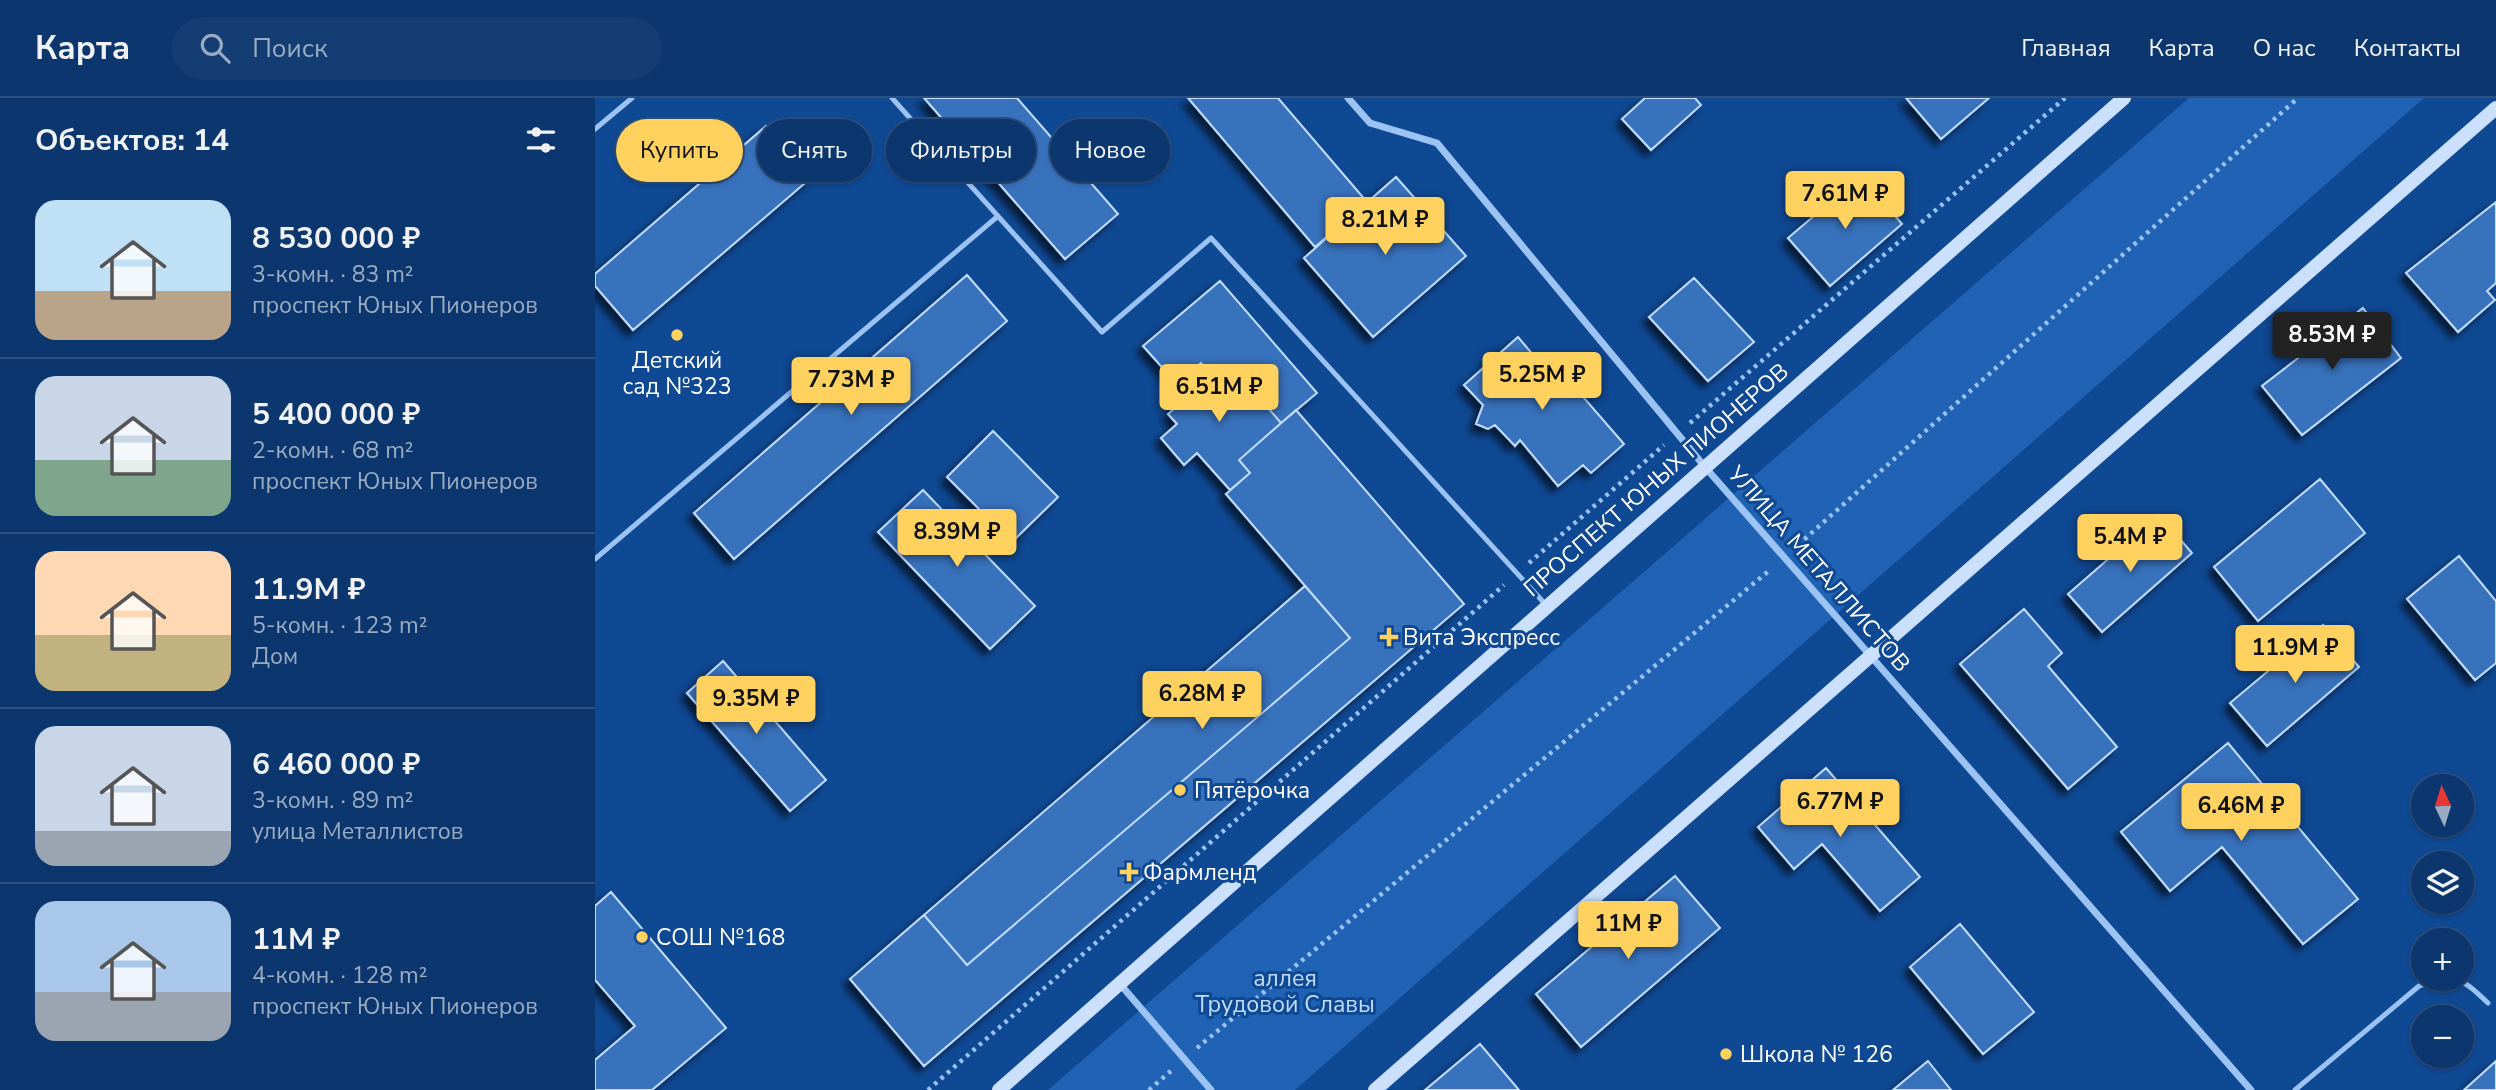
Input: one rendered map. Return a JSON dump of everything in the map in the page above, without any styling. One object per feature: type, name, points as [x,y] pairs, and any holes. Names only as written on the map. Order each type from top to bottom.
[{"type":"street","name":"УЛИЦА МЕТАЛЛИСТОВ","points":[[1348,98],[1370,123],[1437,143],[1705,467],[2251,1090]]},
{"type":"street","name":"ПРОСПЕКТ ЮНЫХ ПИОНЕРОВ","points":[[999,1090],[2124,98]]},
{"type":"street","points":[[1375,1090],[2496,108]]},
{"type":"street","points":[[1119,983],[1211,1090]]},
{"type":"lane","points":[[595,129],[632,98]]},
{"type":"lane","points":[[892,98],[1102,332],[1211,237],[1547,606]]},
{"type":"lane","points":[[595,559],[998,216]]},
{"type":"lane","points":[[2295,1090],[2419,986],[2441,979],[2465,981],[2488,1003]]},
{"type":"path","points":[[928,1090],[1517,573],[2065,98]]},
{"type":"path","points":[[1149,1090],[1784,558],[2298,98]]},
{"type":"green space","name":"аллея Трудовой Славы","points":[[2189,98],[2424,98],[1295,1090],[1048,1090]]},
{"type":"building","points":[[924,98],[1017,98],[1035,119],[942,119]]},
{"type":"building","points":[[1188,98],[1278,98],[1367,202],[1315,247]]},
{"type":"building","points":[[1645,98],[1695,98],[1701,105],[1651,150],[1622,119]]},
{"type":"building","points":[[1906,98],[1989,98],[1941,139]]},
{"type":"building","points":[[1036,120],[1050,136],[1050,182],[1090,182],[1118,214],[1065,259],[998,182],[1036,182]]},
{"type":"building","points":[[757,134],[757,182],[806,182],[633,330],[595,286],[595,274],[701,182],[743,182],[743,146]]},
{"type":"building","points":[[1861,176],[1902,224],[1830,286],[1788,238]]},
{"type":"building","points":[[1396,177],[1466,256],[1373,337],[1304,258]]},
{"type":"building","points":[[2496,202],[2496,283],[2487,291],[2495,300],[2458,332],[2406,273]]},
{"type":"building","points":[[967,275],[1007,321],[734,559],[694,513]]},
{"type":"building","points":[[1694,278],[1754,342],[1708,381],[1649,317]]},
{"type":"building","points":[[1220,281],[1317,393],[1281,423],[1249,386],[1241,393],[1217,367],[1210,373],[1201,363],[1176,383],[1143,346]]},
{"type":"building","points":[[2363,308],[2401,358],[2302,435],[2262,386]]},
{"type":"building","points":[[1518,337],[1544,368],[1555,361],[1570,364],[1570,382],[1624,444],[1591,473],[1583,465],[1558,486],[1520,440],[1515,446],[1495,425],[1488,429],[1476,424],[1483,405],[1464,385]]},
{"type":"building","points":[[1201,363],[1210,373],[1217,367],[1241,393],[1249,386],[1281,423],[1239,460],[1250,473],[1230,490],[1197,453],[1184,465],[1161,438],[1177,424],[1168,414],[1194,392],[1182,379]]},
{"type":"building","points":[[1296,410],[1464,604],[924,1066],[850,979],[924,915],[967,965],[1350,638],[1226,494],[1250,473],[1239,460]]},
{"type":"building","points":[[993,431],[1058,497],[1012,542],[947,477]]},
{"type":"building","points":[[2320,479],[2365,533],[2258,621],[2214,567]]},
{"type":"building","points":[[923,490],[1035,606],[990,649],[878,532]]},
{"type":"building","points":[[2159,515],[2192,553],[2102,632],[2068,594]]},
{"type":"building","points":[[2459,556],[2496,601],[2496,663],[2475,680],[2407,599]]},
{"type":"building","points":[[1305,586],[1350,638],[967,965],[924,915]]},
{"type":"building","points":[[2024,609],[2062,653],[2048,666],[2117,747],[2068,789],[1960,664]]},
{"type":"building","points":[[2323,625],[2359,667],[2267,746],[2230,703]]},
{"type":"building","points":[[723,661],[826,780],[790,811],[687,693]]},
{"type":"building","points":[[2228,743],[2358,899],[2303,944],[2222,847],[2170,891],[2121,832]]},
{"type":"building","points":[[1826,768],[1920,877],[1880,911],[1822,844],[1794,869],[1758,827]]},
{"type":"building","points":[[1675,876],[1720,928],[1581,1047],[1536,994]]},
{"type":"building","points":[[611,892],[726,1028],[652,1090],[595,1090],[595,1060],[635,1026],[595,980],[595,906]]},
{"type":"building","points":[[1960,924],[2034,1012],[1983,1054],[1910,967]]},
{"type":"building","points":[[1480,1044],[1519,1090],[1425,1090]]},
{"type":"building","points":[[1928,1061],[1951,1090],[1893,1090]]},
{"type":"building","points":[[2496,1061],[2496,1090],[2464,1090]]},
{"type":"place","name":"Детский сад №323","points":[[677,335]]},
{"type":"place","name":"Вита Экспресс","points":[[1389,637]]},
{"type":"place","name":"Пятёрочка","points":[[1180,790]]},
{"type":"place","name":"Фармленд","points":[[1129,872]]},
{"type":"place","name":"СОШ №168","points":[[642,937]]},
{"type":"place","name":"Школа № 126","points":[[1726,1054]]}]
